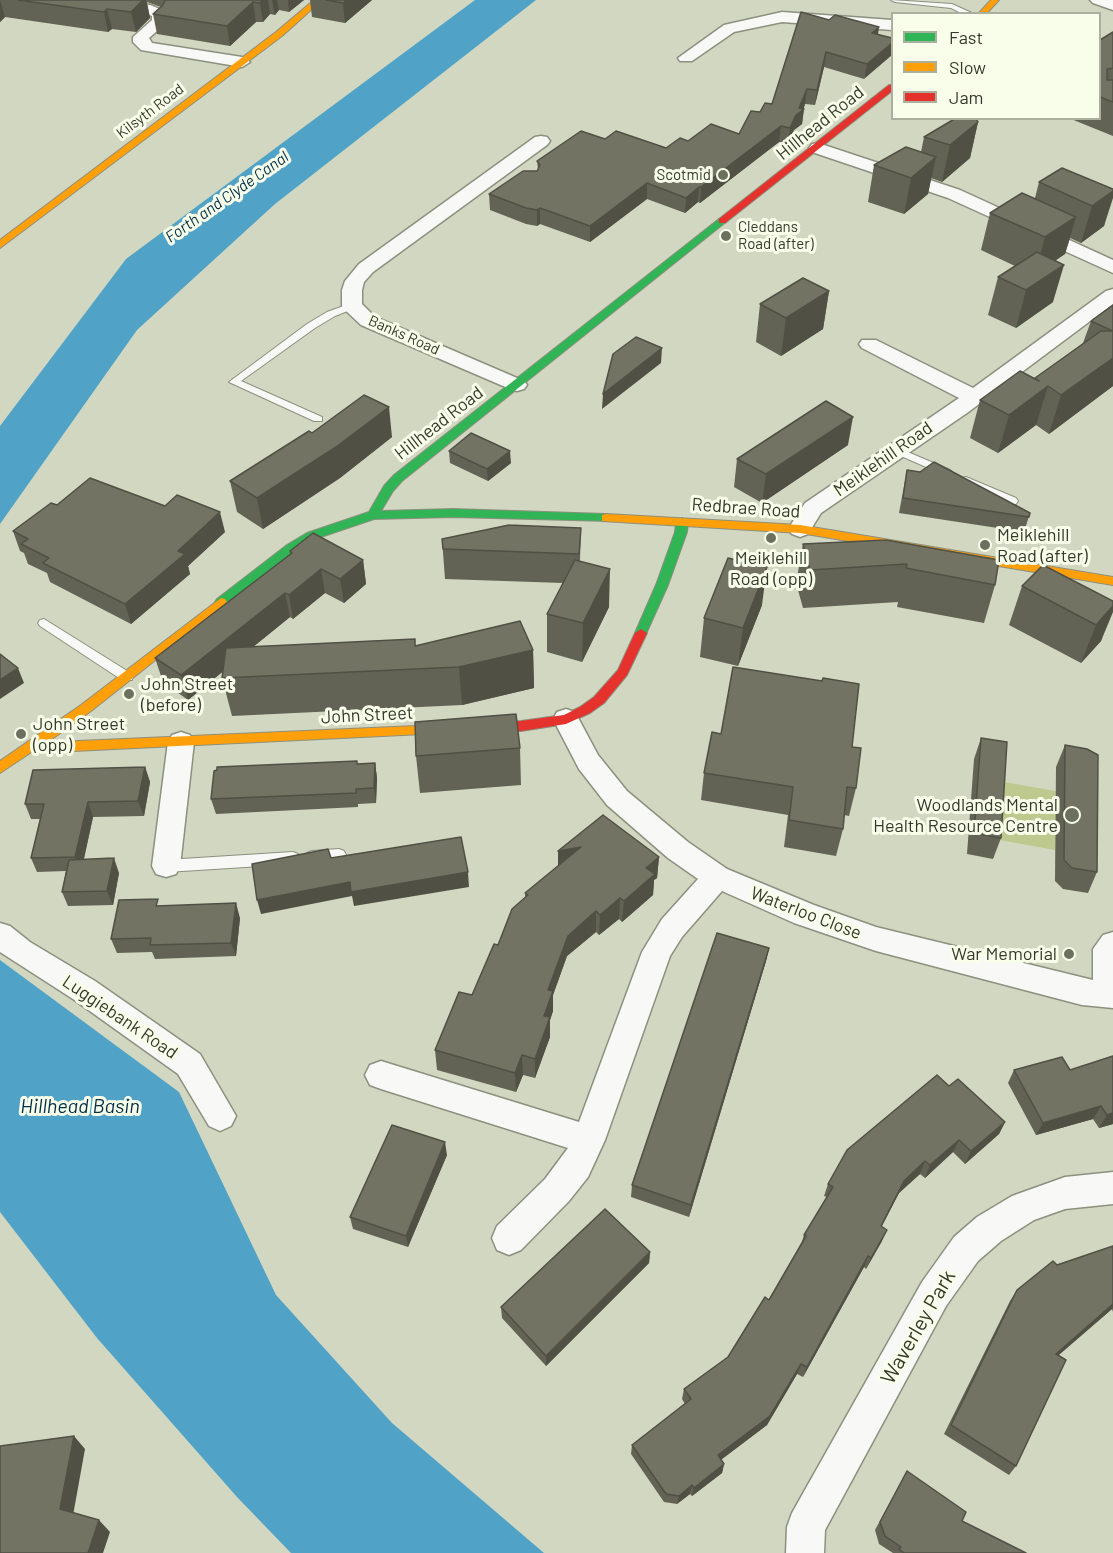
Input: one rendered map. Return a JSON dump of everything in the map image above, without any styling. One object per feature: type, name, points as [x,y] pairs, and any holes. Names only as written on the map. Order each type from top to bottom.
[{"type":"street","points":[[86,0],[145,8],[160,14],[160,21],[141,37],[141,42],[147,47],[242,62]]},
{"type":"street","name":"Kilsyth Road","points":[[0,245],[242,62],[318,0]]},
{"type":"street","points":[[780,0],[782,17]]},
{"type":"street","points":[[983,12],[995,0]]},
{"type":"street","points":[[1098,0],[1113,5]]},
{"type":"street","points":[[686,58],[729,28],[782,17],[891,25]]},
{"type":"street","name":"Hillhead Road","points":[[373,515],[388,489],[398,478],[818,148],[891,88]]},
{"type":"street","name":"Banks Road","points":[[517,385],[368,321],[352,306],[352,290],[355,281],[366,268],[540,141]]},
{"type":"street","points":[[818,148],[954,194],[1113,267]]},
{"type":"street","points":[[499,170],[519,178]]},
{"type":"street","name":"Meiklehill Road","points":[[800,529],[813,508],[974,397],[1103,314],[1113,295]]},
{"type":"street","points":[[869,344],[974,397]]},
{"type":"street","name":"Redbrae Road","points":[[373,515],[492,514],[800,529],[1113,581]]},
{"type":"street","points":[[0,768],[127,677],[291,548],[311,536],[373,515]]},
{"type":"street","name":"John Street","points":[[43,739],[53,747],[521,726],[566,719],[599,700],[623,672],[662,585],[681,532],[682,522]]},
{"type":"street","name":"Waterloo Close","points":[[566,719],[588,762],[617,798],[678,850],[717,877],[804,914],[876,939],[1082,992],[1111,995]]},
{"type":"street","points":[[166,866],[181,742]]},
{"type":"street","points":[[509,1238],[557,1190],[576,1166],[589,1140],[657,952],[672,928],[717,877]]},
{"type":"street","name":"Luggiebank Road","points":[[0,935],[20,951],[84,990],[189,1064],[220,1116]]},
{"type":"street","points":[[1111,995],[1108,949],[1113,944]]},
{"type":"street","points":[[381,1075],[589,1140]]},
{"type":"street","name":"Waverley Park","points":[[805,1553],[806,1527],[934,1294],[966,1249],[989,1229],[1024,1207],[1065,1193],[1113,1188]]},
{"type":"lane","points":[[895,0],[952,6],[966,12]]},
{"type":"lane","points":[[952,6],[969,0]]},
{"type":"lane","points":[[318,419],[234,382],[320,320],[352,306]]},
{"type":"lane","points":[[896,450],[1012,501]]},
{"type":"lane","points":[[44,623],[127,677]]},
{"type":"lane","points":[[166,866],[339,855]]},
{"type":"green space","points":[[998,781],[1056,791],[1055,850],[994,839]]},
{"type":"water","name":"Forth and Clyde Canal","points":[[475,0],[536,0],[275,204],[137,330],[0,524],[0,426],[126,259]]},
{"type":"water","name":"Hillhead Basin","points":[[0,960],[179,1092],[276,1295],[392,1423],[544,1553],[291,1553],[237,1497],[97,1338],[0,1212]]},
{"type":"building","points":[[18,0],[143,0],[131,12],[107,9],[104,12]]},
{"type":"building","points":[[165,0],[262,0],[260,3],[253,2],[227,26],[153,14]]},
{"type":"building","points":[[326,0],[347,0],[343,3]]},
{"type":"building","points":[[801,12],[829,20],[835,15],[879,27],[872,33],[891,38],[891,44],[867,64],[826,52],[817,90],[807,89],[799,108],[804,109],[796,115],[790,128],[781,126],[686,198],[647,183],[590,226],[540,208],[537,210],[526,208],[489,194],[523,171],[537,171],[540,165],[537,161],[581,131],[605,139],[616,131],[666,148],[680,138],[688,141],[711,124],[739,134],[751,111],[760,112],[765,103],[772,104]]},
{"type":"building","points":[[1113,32],[1113,68],[1107,69],[1107,80],[1113,80],[1113,102],[1101,97],[1101,39]]},
{"type":"building","points":[[953,120],[977,120],[978,122],[950,145],[924,137]]},
{"type":"building","points":[[906,147],[936,157],[911,178],[874,165]]},
{"type":"building","points":[[1062,168],[1113,189],[1113,191],[1092,206],[1039,182]]},
{"type":"building","points":[[1022,193],[1076,217],[1045,237],[990,213]]},
{"type":"building","points":[[1037,252],[1064,265],[1026,290],[998,277]]},
{"type":"building","points":[[803,278],[829,291],[786,318],[760,304]]},
{"type":"building","points":[[1113,305],[1113,331],[1091,321]]},
{"type":"building","points":[[1101,331],[1113,331],[1113,358],[1061,395],[1048,386],[1009,415],[980,400],[1020,371],[1039,381],[1035,378]]},
{"type":"building","points":[[636,337],[662,348],[603,394],[613,354]]},
{"type":"building","points":[[364,395],[389,407],[336,447],[257,498],[230,481],[309,431],[312,433]]},
{"type":"building","points":[[826,401],[853,417],[766,474],[737,459]]},
{"type":"building","points":[[471,433],[510,451],[487,469],[449,451]]},
{"type":"building","points":[[934,462],[1030,513],[1029,517],[903,498],[907,470],[920,472]]},
{"type":"building","points":[[90,478],[165,506],[177,495],[220,512],[178,551],[185,554],[125,604],[43,563],[49,558],[21,544],[28,539],[13,531],[51,503],[57,505]]},
{"type":"building","points":[[509,525],[581,528],[579,554],[443,549],[442,539]]},
{"type":"building","points":[[313,533],[363,560],[340,579],[321,569],[289,595],[285,593],[181,675],[155,658],[292,553],[290,551]]},
{"type":"building","points":[[886,540],[999,560],[995,585],[906,568],[907,564],[810,570],[803,544]]},
{"type":"building","points":[[728,558],[767,567],[743,628],[704,618]]},
{"type":"building","points":[[575,560],[610,569],[583,623],[547,614]]},
{"type":"building","points":[[1043,565],[1113,601],[1113,606],[1096,625],[1022,586]]},
{"type":"building","points":[[520,621],[533,650],[459,667],[222,678],[226,648],[415,639],[415,646]]},
{"type":"building","points":[[0,654],[18,668],[0,680]]},
{"type":"building","points":[[733,667],[822,681],[823,678],[859,684],[852,747],[861,748],[856,788],[847,787],[843,829],[789,820],[793,787],[704,773],[712,732],[721,734]]},
{"type":"building","points":[[516,714],[520,748],[416,756],[415,722]]},
{"type":"building","points":[[981,738],[1007,742],[1001,838],[974,833]]},
{"type":"building","points":[[1065,745],[1087,749],[1098,755],[1097,872],[1072,868],[1064,860]]},
{"type":"building","points":[[357,761],[357,764],[375,763],[374,788],[356,789],[356,793],[211,799],[214,771],[217,767]]},
{"type":"building","points":[[145,767],[138,801],[88,802],[75,857],[31,858],[44,804],[25,804],[33,770]]},
{"type":"building","points":[[603,815],[659,857],[646,868],[655,874],[624,901],[620,898],[600,915],[596,911],[568,936],[548,990],[553,991],[544,1016],[550,1017],[535,1059],[522,1055],[515,1073],[435,1050],[459,992],[472,995],[494,944],[498,945],[512,909],[528,895],[525,893],[581,847],[558,851]]},
{"type":"building","points":[[461,837],[468,872],[351,892],[350,882],[257,900],[252,864],[328,849],[331,858]]},
{"type":"building","points":[[114,858],[107,891],[62,892],[69,860]]},
{"type":"building","points":[[158,899],[156,906],[236,903],[231,943],[150,945],[151,938],[111,939],[119,900]]},
{"type":"building","points":[[717,933],[769,948],[691,1205],[632,1185]]},
{"type":"building","points":[[1113,1056],[1113,1113],[1107,1115],[1101,1106],[1043,1123],[1014,1070],[1062,1057],[1070,1070]]},
{"type":"building","points":[[937,1075],[949,1086],[958,1079],[1005,1122],[971,1151],[959,1140],[930,1165],[925,1161],[904,1181],[881,1226],[887,1230],[871,1258],[868,1256],[807,1367],[801,1364],[770,1416],[718,1455],[724,1464],[694,1488],[692,1485],[679,1496],[666,1494],[632,1445],[691,1399],[684,1389],[728,1357],[765,1297],[769,1300],[806,1236],[804,1235],[833,1187],[828,1184],[847,1150]]},
{"type":"building","points":[[392,1125],[445,1142],[406,1236],[350,1217]]},
{"type":"building","points":[[605,1209],[650,1252],[546,1356],[501,1307]]},
{"type":"building","points":[[1113,1246],[1113,1304],[1056,1354],[1066,1360],[1016,1466],[951,1425],[1017,1290],[1053,1261],[1057,1265]]},
{"type":"building","points":[[74,1436],[60,1509],[99,1520],[88,1553],[0,1553],[0,1446]]},
{"type":"building","points":[[907,1471],[966,1512],[962,1521],[1026,1553],[904,1553],[899,1549],[901,1547],[885,1536],[880,1522]]},
{"type":"traffic: fast","points":[[373,515],[388,489],[398,478],[722,221]]},
{"type":"traffic: fast","points":[[221,602],[291,548],[311,536],[373,515],[453,513],[606,518]]},
{"type":"traffic: fast","points":[[641,633],[662,585],[681,532],[682,522]]},
{"type":"traffic: slow","points":[[0,245],[279,34],[318,0]]},
{"type":"traffic: slow","points":[[983,12],[995,0]]},
{"type":"traffic: slow","points":[[606,518],[800,529],[1113,581]]},
{"type":"traffic: slow","points":[[0,768],[86,708],[221,602]]},
{"type":"traffic: slow","points":[[43,739],[53,747],[439,730]]},
{"type":"traffic: jam","points":[[722,221],[891,88]]},
{"type":"traffic: jam","points":[[439,730],[521,726],[566,719],[585,710],[599,700],[623,672],[641,633]]},
{"type":"place","name":"Scotmid","points":[[723,175]]},
{"type":"place","name":"Cleddans Road (after)","points":[[726,236]]},
{"type":"place","name":"Meiklehill Road (opp)","points":[[771,538]]},
{"type":"place","name":"Meiklehill Road (after)","points":[[985,545]]},
{"type":"place","name":"John Street (before)","points":[[129,694]]},
{"type":"place","name":"John Street (opp)","points":[[21,734]]},
{"type":"place","name":"Woodlands Mental Health Resource Centre","points":[[1072,815]]},
{"type":"place","name":"War Memorial","points":[[1069,954]]}]
